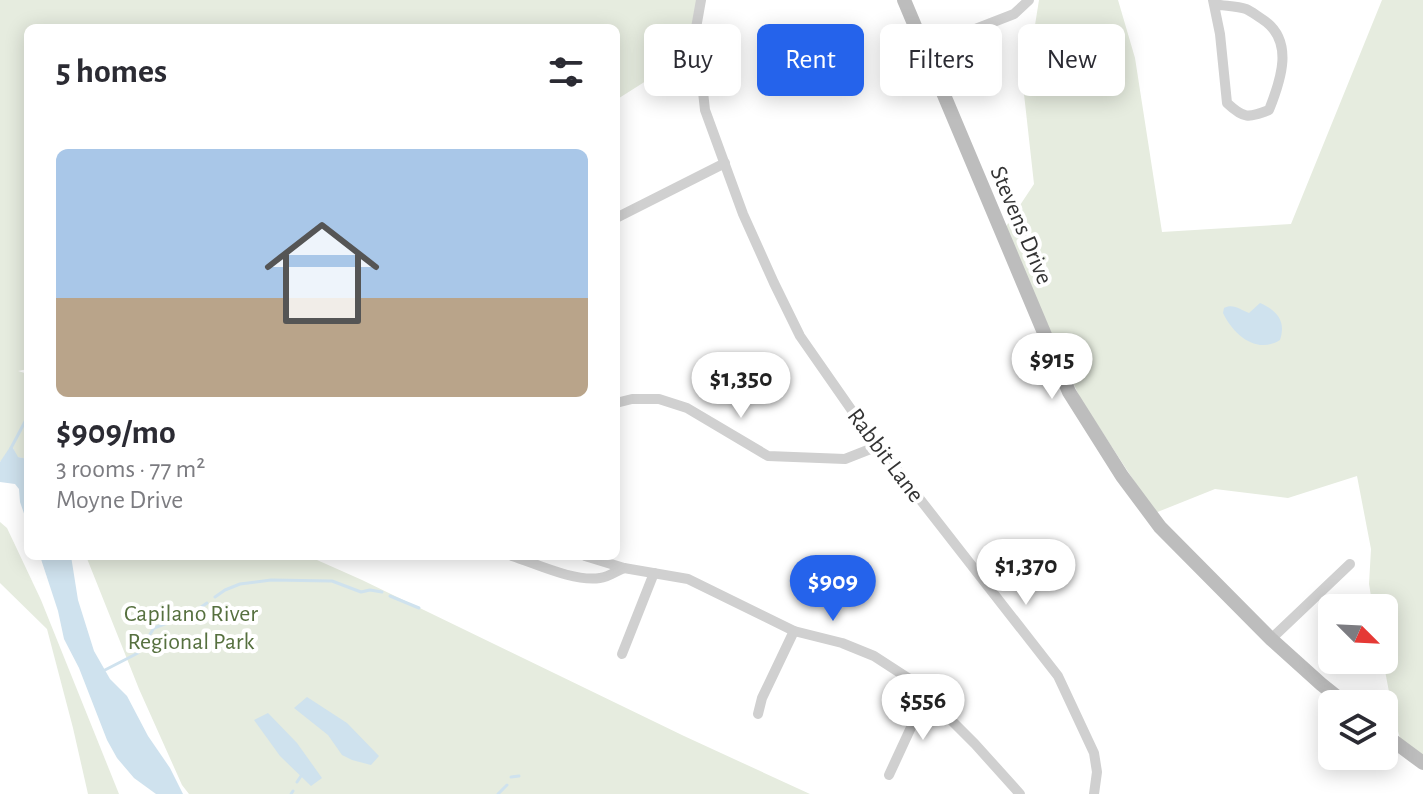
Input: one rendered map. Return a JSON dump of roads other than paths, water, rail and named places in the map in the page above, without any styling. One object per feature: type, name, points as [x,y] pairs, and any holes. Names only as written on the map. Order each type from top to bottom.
[{"type":"street","name":"Rabbit Lane","points":[[701,0],[696,28],[705,110],[743,214],[800,336],[862,425],[1058,676],[1094,753],[1097,772],[1094,794]]},
{"type":"street","name":"Stevens Drive","points":[[904,0],[914,24]]},
{"type":"street","points":[[988,24],[1014,14],[1029,0]]},
{"type":"street","points":[[1214,2],[1246,9],[1270,24],[1279,37],[1284,58],[1279,85],[1269,110],[1251,117],[1238,114],[1227,103],[1214,2]]},
{"type":"street","name":"Stevens Drive","points":[[944,96],[1069,392],[1122,476],[1160,527],[1271,639],[1328,690]]},
{"type":"street","points":[[620,216],[725,163]]},
{"type":"street","points":[[620,402],[659,399],[687,408],[768,456],[845,459],[878,446]]},
{"type":"street","points":[[525,560],[590,579],[604,578],[624,568]]},
{"type":"street","points":[[598,560],[624,568],[688,579],[794,631],[842,643],[874,656],[911,680],[1020,794]]},
{"type":"street","points":[[1271,639],[1350,564]]},
{"type":"street","points":[[622,654],[654,573]]},
{"type":"street","points":[[758,714],[762,698],[794,631]]},
{"type":"street","points":[[889,775],[926,695]]},
{"type":"street","points":[[1398,744],[1423,763]]},
{"type":"water","points":[[1260,303],[1272,309],[1281,322],[1280,340],[1271,344],[1254,344],[1246,340],[1223,313],[1224,308],[1231,306],[1249,313]]},
{"type":"water","points":[[10,447],[18,457],[24,458],[24,514],[19,489],[15,484],[0,482],[0,462]]},
{"type":"water","points":[[41,560],[72,560],[78,600],[94,651],[110,679],[127,696],[183,794],[156,794],[134,778],[117,758],[64,639]]},
{"type":"water","points":[[307,697],[347,723],[379,756],[371,765],[342,755],[328,735],[294,708]]},
{"type":"water","points":[[268,713],[297,743],[322,778],[311,786],[280,756],[254,720]]},
{"type":"waterway","points":[[11,448],[24,424]]},
{"type":"waterway","points":[[215,597],[240,584],[271,580],[332,581],[361,592],[382,592]]},
{"type":"waterway","points":[[390,596],[419,608]]},
{"type":"waterway","points":[[103,671],[138,653],[154,628],[191,614],[207,603]]},
{"type":"waterway","points":[[297,782],[301,776]]},
{"type":"waterway","points":[[511,777],[519,776]]},
{"type":"waterway","points":[[498,794],[507,785]]},
{"type":"park label","name":"Capilano River Regional Park","points":[[191,627]]}]
